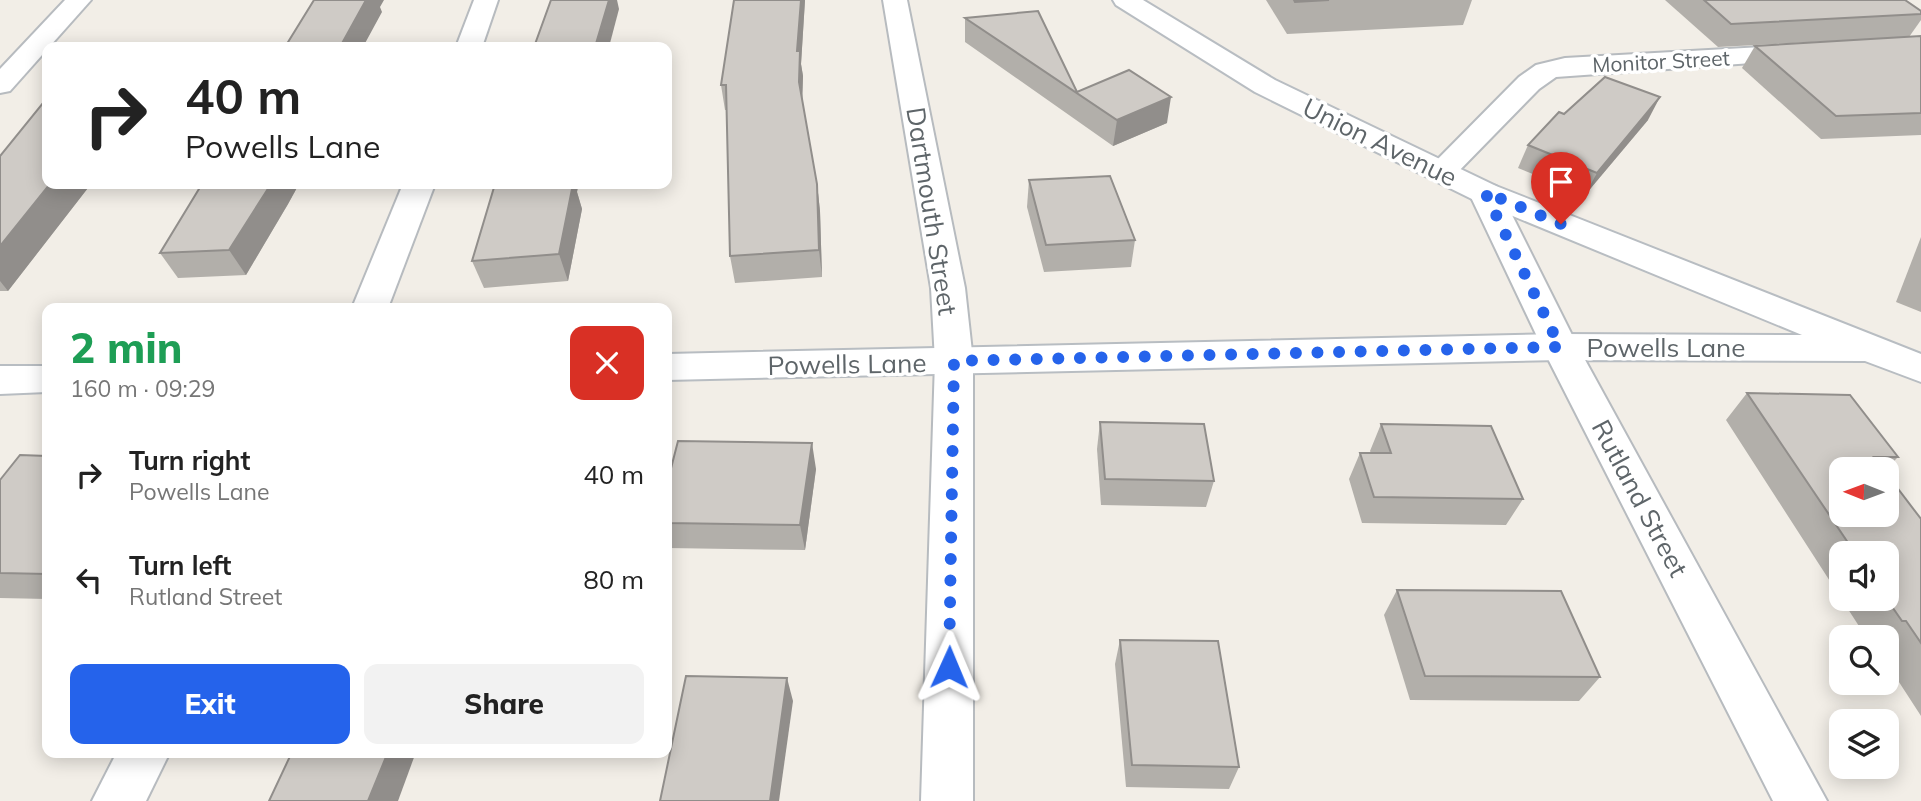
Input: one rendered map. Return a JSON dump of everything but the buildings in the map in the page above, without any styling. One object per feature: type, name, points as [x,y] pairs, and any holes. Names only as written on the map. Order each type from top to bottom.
[{"type":"street","points":[[0,85],[79,0]]},
{"type":"street","points":[[471,42],[486,0]]},
{"type":"street","name":"Dartmouth Street","points":[[895,0],[948,288],[954,361],[947,801]]},
{"type":"street","name":"Union Avenue","points":[[1125,0],[1265,86],[1441,172],[1921,369]]},
{"type":"street","name":"Monitor Street","points":[[1441,172],[1529,83],[1546,71],[1565,66],[1824,52]]},
{"type":"street","points":[[372,303],[392,260],[417,189]]},
{"type":"street","name":"Rutland Street","points":[[1485,192],[1560,347],[1801,801]]},
{"type":"street","name":"Powells Lane","points":[[672,367],[1560,347],[1867,348]]},
{"type":"street","points":[[0,380],[42,379]]},
{"type":"street","points":[[118,801],[142,758]]},
{"type":"route","points":[[949,667],[954,361],[1560,347],[1485,192],[1561,224]]}]
